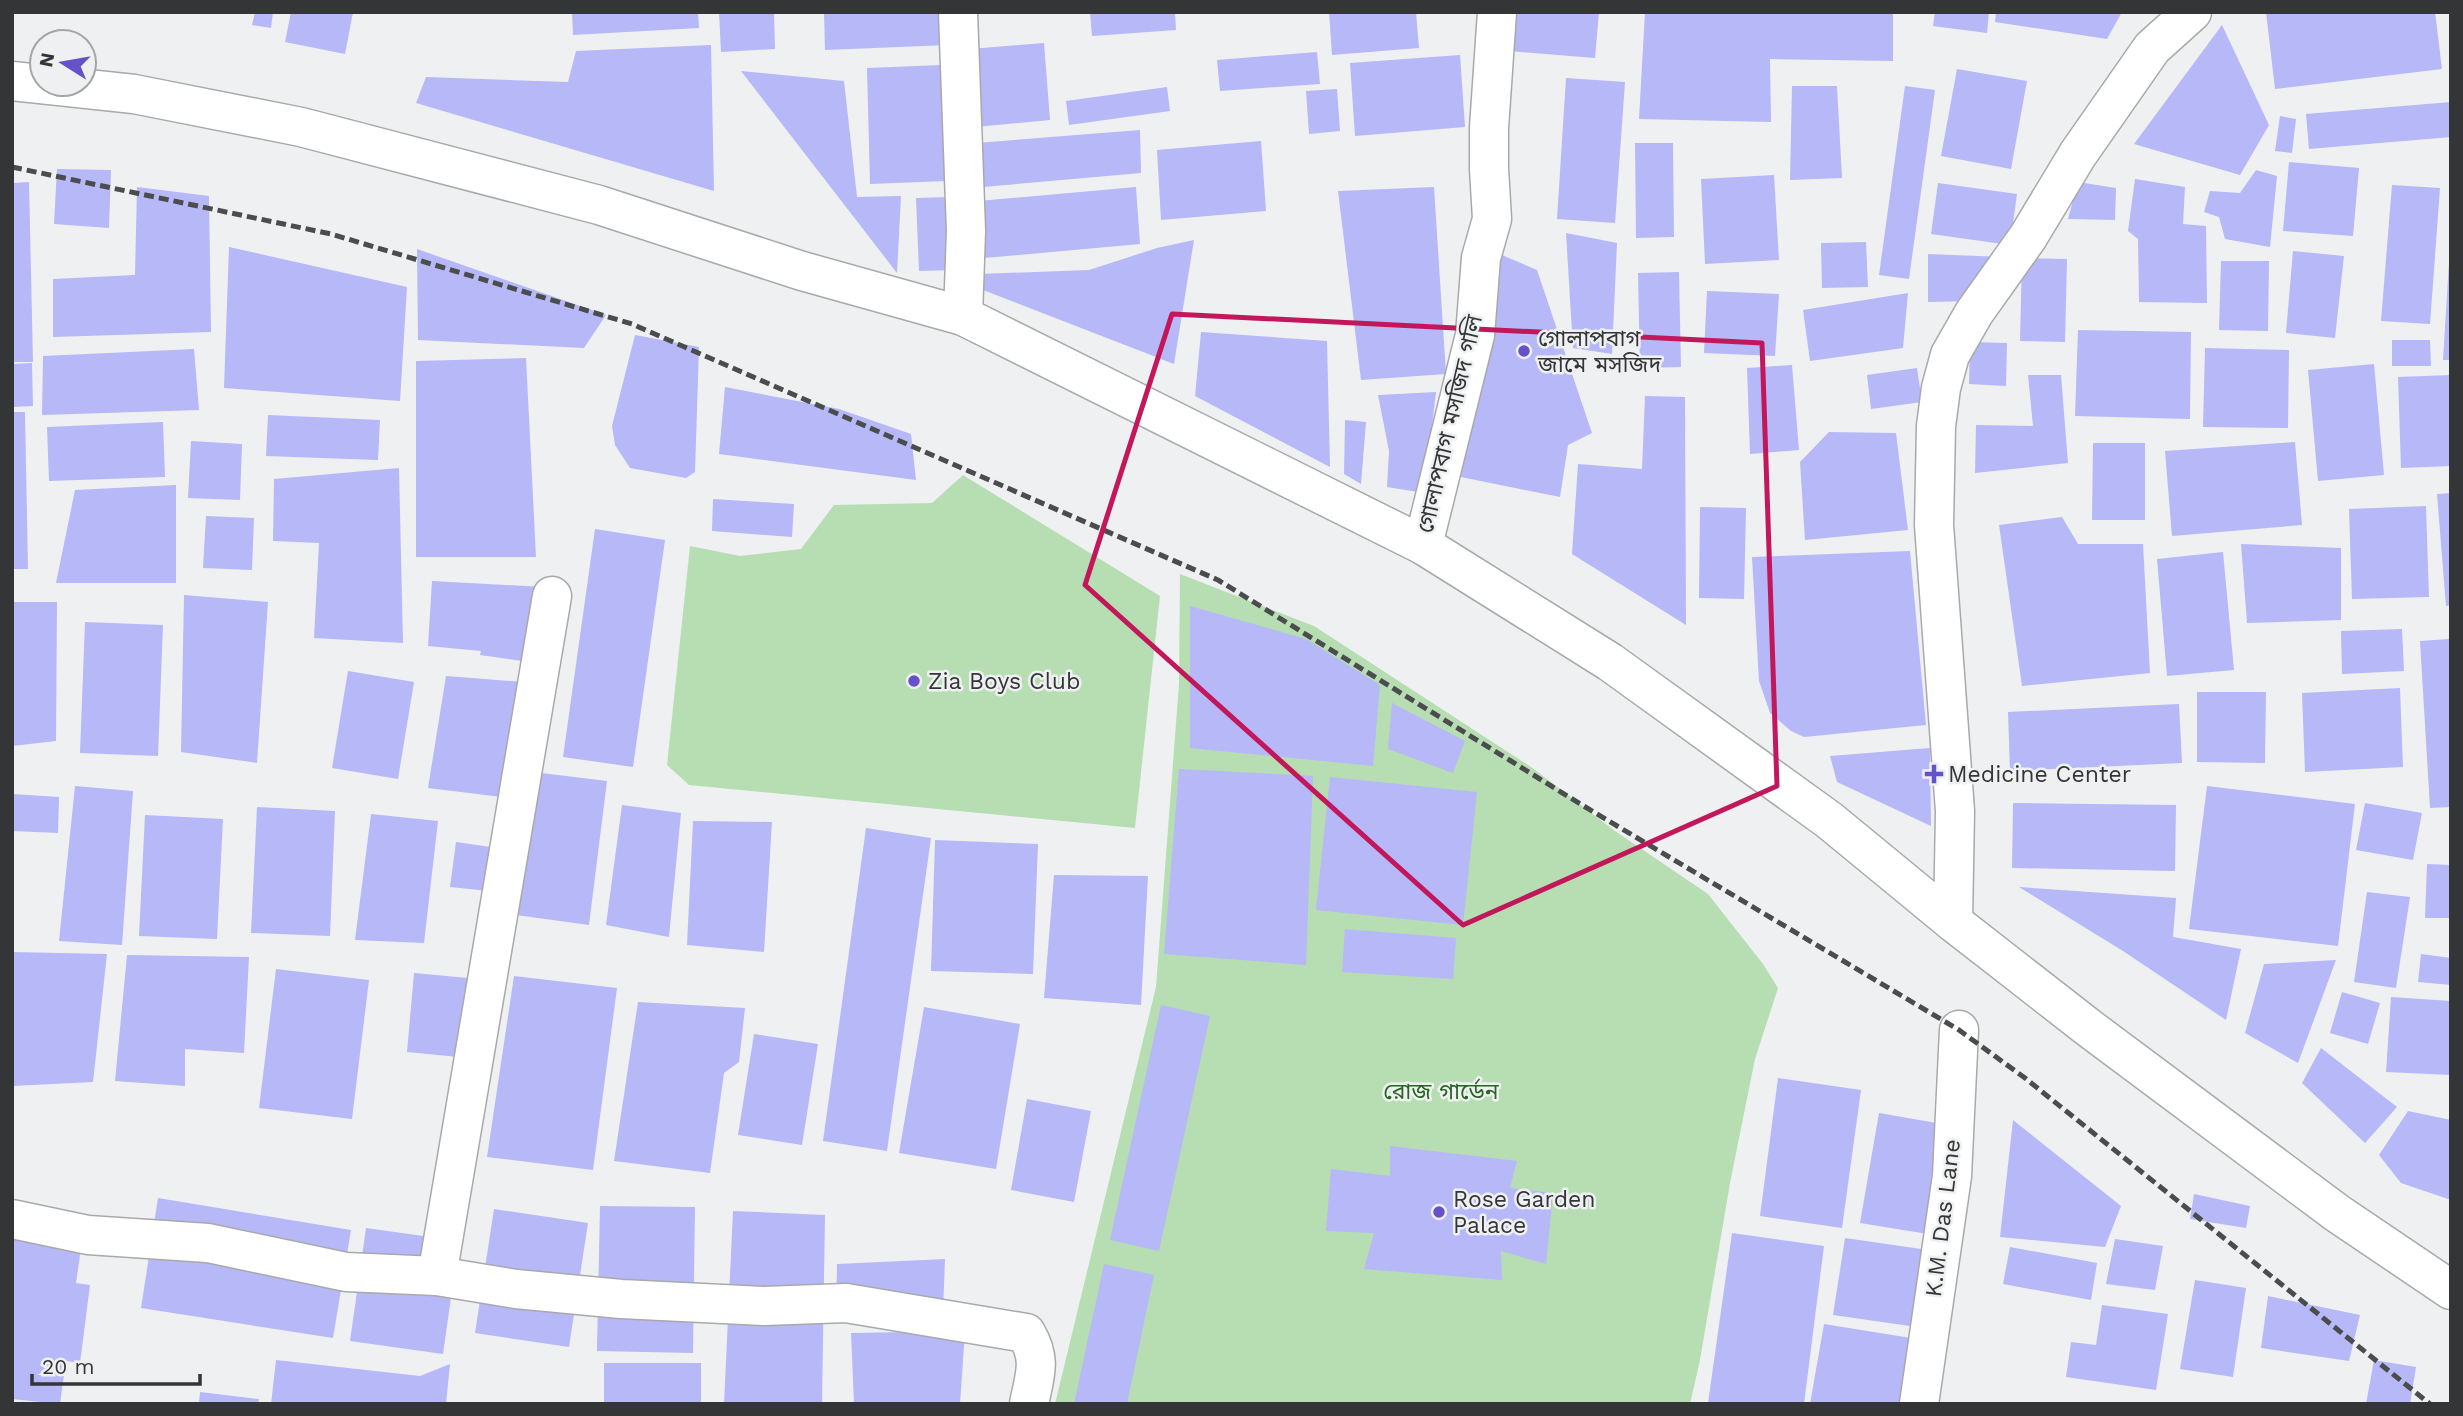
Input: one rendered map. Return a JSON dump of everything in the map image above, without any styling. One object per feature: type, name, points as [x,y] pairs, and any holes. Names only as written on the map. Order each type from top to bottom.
[{"type":"street","points":[[958,12],[967,232],[963,316]]},
{"type":"street","name":"গোলাপবাগ মসজিদ গলি","points":[[1423,545],[1475,335],[1481,258],[1492,219],[1489,128],[1497,12]]},
{"type":"street","points":[[1953,922],[1955,811],[1934,525],[1935,439],[1941,388],[1950,355],[1974,313],[2028,237],[2078,154],[2152,48],[2192,12]]},
{"type":"street","points":[[12,81],[134,94],[301,127],[599,205],[802,271],[963,316],[1423,545],[1610,662],[1829,820],[1953,922],[2089,1028],[2337,1213],[2451,1290]]},
{"type":"street","points":[[437,1276],[552,596]]},
{"type":"street","name":"K.M. Das Lane","points":[[1919,1404],[1952,1176],[1959,1030]]},
{"type":"street","points":[[12,1219],[88,1235],[208,1243],[346,1272],[437,1276],[516,1289],[621,1299],[764,1306],[846,1303],[1026,1333],[1034,1346],[1038,1362],[1029,1404]]},
{"type":"highlighted area","points":[[1172,314],[1762,343],[1777,786],[1463,925],[1085,585]]},
{"type":"green space","name":"Zia Boys Club","points":[[963,475],[1160,596],[1135,828],[689,785],[667,765],[690,546],[740,556],[801,549],[834,505],[932,503]]},
{"type":"green space","name":"রোজ গার্ডেন","points":[[1180,574],[1314,626],[1531,767],[1615,831],[1708,894],[1763,964],[1778,988],[1755,1059],[1690,1404],[1055,1404],[1156,987],[1179,684]]},
{"type":"building","points":[[255,12],[273,12],[271,28],[252,25]]},
{"type":"building","points":[[291,12],[353,12],[345,54],[285,42]]},
{"type":"building","points":[[572,12],[698,12],[699,28],[573,35]]},
{"type":"building","points":[[719,12],[774,12],[775,49],[721,52]]},
{"type":"building","points":[[824,12],[947,12],[948,45],[825,50]]},
{"type":"building","points":[[1090,12],[1175,12],[1176,30],[1092,36]]},
{"type":"building","points":[[1329,12],[1416,12],[1419,48],[1332,55]]},
{"type":"building","points":[[1513,12],[1599,12],[1595,58],[1509,51]]},
{"type":"building","points":[[1645,12],[1893,12],[1893,61],[1770,59],[1771,122],[1639,119]]},
{"type":"building","points":[[1935,12],[1989,12],[1987,33],[1933,26]]},
{"type":"building","points":[[1996,12],[2122,12],[2107,39],[1995,22]]},
{"type":"building","points":[[2266,12],[2435,12],[2442,69],[2275,89]]},
{"type":"building","points":[[2222,25],[2269,125],[2240,175],[2134,144]]},
{"type":"building","points":[[1044,43],[1050,120],[975,127],[970,49]]},
{"type":"building","points":[[711,45],[714,191],[416,103],[426,77],[568,82],[576,51]]},
{"type":"building","points":[[1317,52],[1320,84],[1220,91],[1217,60]]},
{"type":"building","points":[[1460,55],[1465,127],[1355,136],[1350,63]]},
{"type":"building","points":[[942,65],[946,181],[870,184],[867,68]]},
{"type":"building","points":[[1957,69],[2027,81],[2011,169],[1941,156]]},
{"type":"building","points":[[741,71],[844,81],[857,197],[901,196],[897,273]]},
{"type":"building","points":[[1566,78],[1625,82],[1615,223],[1557,219]]},
{"type":"building","points":[[1792,86],[1837,86],[1842,178],[1790,180]]},
{"type":"building","points":[[1905,86],[1935,90],[1909,279],[1879,275]]},
{"type":"building","points":[[1167,87],[1170,111],[1069,125],[1066,101]]},
{"type":"building","points":[[1337,89],[1340,131],[1309,134],[1306,91]]},
{"type":"building","points":[[2451,102],[2451,137],[2309,149],[2306,114]]},
{"type":"building","points":[[2280,116],[2296,119],[2292,153],[2275,151]]},
{"type":"building","points":[[1140,130],[1141,173],[983,187],[976,143]]},
{"type":"building","points":[[1261,141],[1266,211],[1161,220],[1157,150]]},
{"type":"building","points":[[1635,143],[1673,143],[1674,237],[1636,238]]},
{"type":"building","points":[[2289,162],[2359,168],[2353,236],[2283,231]]},
{"type":"building","points":[[57,169],[111,170],[109,228],[54,224]]},
{"type":"building","points":[[2256,170],[2277,176],[2270,247],[2225,239],[2219,217],[2204,212],[2210,191],[2240,193]]},
{"type":"building","points":[[1774,175],[1779,260],[1705,264],[1701,179]]},
{"type":"building","points":[[2135,179],[2185,187],[2183,224],[2206,226],[2207,303],[2139,302],[2138,239],[2128,231]]},
{"type":"building","points":[[29,182],[33,362],[12,362],[12,183]]},
{"type":"building","points":[[2078,182],[2116,188],[2115,220],[2068,219]]},
{"type":"building","points":[[1938,183],[2017,194],[2010,245],[1931,234]]},
{"type":"building","points":[[2392,185],[2440,188],[2430,324],[2381,321]]},
{"type":"building","points":[[137,187],[209,196],[211,332],[53,337],[53,279],[135,275]]},
{"type":"building","points":[[1136,187],[1140,244],[984,258],[978,201]]},
{"type":"building","points":[[1434,187],[1446,374],[1361,380],[1338,191]]},
{"type":"building","points":[[951,197],[954,270],[919,271],[916,198]]},
{"type":"building","points":[[1566,233],[1617,243],[1612,354],[1573,348]]},
{"type":"building","points":[[1194,240],[1174,364],[978,288],[979,274],[1089,270],[1157,248]]},
{"type":"building","points":[[1866,242],[1868,287],[1822,288],[1821,243]]},
{"type":"building","points":[[229,247],[407,287],[400,401],[224,388]]},
{"type":"building","points":[[417,249],[606,315],[584,348],[418,340]]},
{"type":"building","points":[[2293,251],[2344,256],[2335,338],[2286,333]]},
{"type":"building","points":[[1928,254],[2003,257],[1976,301],[1928,302]]},
{"type":"building","name":"গোলাপবাগ জামে মসজিদ","points":[[1502,255],[1537,270],[1592,433],[1568,445],[1560,497],[1461,477]]},
{"type":"building","points":[[2022,258],[2067,259],[2065,342],[2020,341]]},
{"type":"building","points":[[2221,261],[2269,261],[2268,331],[2219,330]]},
{"type":"building","points":[[2449,262],[2451,360],[2443,360]]},
{"type":"building","points":[[1679,272],[1681,367],[1640,368],[1638,273]]},
{"type":"building","points":[[1707,291],[1779,294],[1775,356],[1704,353]]},
{"type":"building","points":[[1908,293],[1903,348],[1810,361],[1803,310]]},
{"type":"building","points":[[2078,330],[2191,332],[2190,419],[2075,416]]},
{"type":"building","points":[[1201,332],[1327,341],[1330,467],[1195,396]]},
{"type":"building","points":[[635,335],[699,347],[695,472],[686,478],[630,468],[615,445],[612,426]]},
{"type":"building","points":[[2392,340],[2430,340],[2431,366],[2392,366]]},
{"type":"building","points":[[1970,342],[2007,343],[2006,386],[1969,384]]},
{"type":"building","points":[[2205,348],[2289,350],[2288,428],[2203,427]]},
{"type":"building","points":[[194,349],[199,410],[42,415],[43,356]]},
{"type":"building","points":[[526,358],[536,557],[416,557],[416,361]]},
{"type":"building","points":[[32,363],[33,406],[12,407],[12,364]]},
{"type":"building","points":[[2374,364],[2384,475],[2318,481],[2308,370]]},
{"type":"building","points":[[1792,365],[1799,450],[1750,454],[1747,368]]},
{"type":"building","points":[[1917,368],[1922,402],[1871,409],[1867,375]]},
{"type":"building","points":[[2028,375],[2061,375],[2068,463],[1975,473],[1976,425],[2033,426]]},
{"type":"building","points":[[2451,375],[2451,466],[2401,468],[2398,377]]},
{"type":"building","points":[[725,387],[839,409],[911,434],[916,480],[719,454]]},
{"type":"building","points":[[1436,392],[1424,493],[1387,487],[1389,451],[1378,395]]},
{"type":"building","points":[[1645,396],[1685,397],[1686,625],[1572,554],[1578,464],[1642,469]]},
{"type":"building","points":[[12,412],[25,412],[28,569],[12,569]]},
{"type":"building","points":[[268,415],[380,420],[378,460],[266,456]]},
{"type":"building","points":[[1345,420],[1366,422],[1361,484],[1344,474]]},
{"type":"building","points":[[163,422],[165,477],[49,481],[47,427]]},
{"type":"building","points":[[1829,432],[1896,433],[1908,530],[1805,540],[1800,462]]},
{"type":"building","points":[[191,441],[242,444],[240,500],[188,498]]},
{"type":"building","points":[[2295,442],[2302,525],[2172,536],[2165,451]]},
{"type":"building","points":[[2093,443],[2145,443],[2145,520],[2092,520]]},
{"type":"building","points":[[399,468],[403,643],[314,638],[319,543],[273,541],[274,479]]},
{"type":"building","points":[[176,485],[176,583],[56,583],[75,490]]},
{"type":"building","points":[[2451,493],[2451,605],[2446,606],[2437,494]]},
{"type":"building","points":[[713,499],[794,504],[792,537],[712,531]]},
{"type":"building","points":[[2426,506],[2429,597],[2352,599],[2349,509]]},
{"type":"building","points":[[1700,507],[1746,508],[1744,599],[1699,598]]},
{"type":"building","points":[[206,516],[254,518],[252,570],[203,568]]},
{"type":"building","points":[[2062,517],[2078,544],[2143,544],[2150,673],[2022,686],[1999,525]]},
{"type":"building","points":[[595,529],[665,540],[633,767],[563,757]]},
{"type":"building","points":[[2241,544],[2341,548],[2341,620],[2247,623]]},
{"type":"building","points":[[1910,551],[1926,725],[1804,737],[1791,731],[1770,713],[1759,681],[1752,557]]},
{"type":"building","points":[[2223,552],[2234,670],[2167,676],[2157,559]]},
{"type":"building","points":[[432,581],[543,587],[537,663],[480,655],[481,651],[428,646]]},
{"type":"building","points":[[184,595],[268,602],[257,763],[181,752]]},
{"type":"building","points":[[12,602],[57,602],[56,741],[12,746]]},
{"type":"building","points":[[1190,606],[1306,639],[1380,685],[1373,766],[1190,748]]},
{"type":"building","points":[[85,622],[163,625],[158,756],[80,753]]},
{"type":"building","points":[[2402,629],[2404,671],[2342,674],[2341,631]]},
{"type":"building","points":[[2449,639],[2451,807],[2430,808],[2420,641]]},
{"type":"building","points":[[348,671],[414,682],[398,779],[332,768]]},
{"type":"building","points":[[446,676],[537,683],[518,799],[428,788]]},
{"type":"building","points":[[2400,688],[2403,767],[2305,772],[2302,693]]},
{"type":"building","points":[[2197,692],[2266,692],[2265,763],[2197,762]]},
{"type":"building","points":[[1392,703],[1465,741],[1453,773],[1388,749]]},
{"type":"building","points":[[2179,704],[2182,763],[2010,771],[2008,712]]},
{"type":"building","points":[[1930,748],[1931,826],[1837,782],[1830,756]]},
{"type":"building","points":[[1179,769],[1313,776],[1306,965],[1164,954]]},
{"type":"building","points":[[533,772],[607,781],[589,925],[516,915]]},
{"type":"building","points":[[1330,777],[1477,792],[1463,925],[1316,910]]},
{"type":"building","points":[[75,786],[133,791],[122,945],[59,941]]},
{"type":"building","points":[[2207,786],[2355,804],[2338,946],[2189,929]]},
{"type":"building","points":[[12,794],[59,797],[58,833],[12,831]]},
{"type":"building","points":[[2013,803],[2176,805],[2175,871],[2012,868]]},
{"type":"building","points":[[2365,803],[2422,813],[2413,860],[2356,850]]},
{"type":"building","points":[[622,805],[681,813],[669,937],[606,925]]},
{"type":"building","points":[[257,807],[335,811],[330,936],[251,933]]},
{"type":"building","points":[[371,814],[438,821],[424,943],[355,940]]},
{"type":"building","points":[[145,815],[223,819],[217,939],[139,936]]},
{"type":"building","points":[[693,821],[772,822],[764,952],[687,945]]},
{"type":"building","points":[[866,828],[931,838],[887,1151],[823,1141]]},
{"type":"building","points":[[935,840],[1038,844],[1033,974],[931,971]]},
{"type":"building","points":[[456,842],[512,850],[508,893],[450,887]]},
{"type":"building","points":[[2427,864],[2451,865],[2451,918],[2425,918]]},
{"type":"building","points":[[1054,875],[1148,876],[1141,1005],[1044,998]]},
{"type":"building","points":[[2019,887],[2176,898],[2173,937],[2241,949],[2226,1020],[2123,951]]},
{"type":"building","points":[[2367,892],[2410,897],[2396,988],[2354,982]]},
{"type":"building","points":[[1345,929],[1456,938],[1453,979],[1342,972]]},
{"type":"building","points":[[12,952],[107,954],[93,1082],[12,1086]]},
{"type":"building","points":[[2421,954],[2451,958],[2451,985],[2418,982]]},
{"type":"building","points":[[127,955],[249,957],[244,1053],[185,1049],[185,1086],[115,1081]]},
{"type":"building","points":[[2336,960],[2298,1063],[2245,1033],[2264,964]]},
{"type":"building","points":[[276,969],[369,980],[352,1119],[259,1108]]},
{"type":"building","points":[[414,973],[478,979],[469,1058],[407,1052]]},
{"type":"building","points":[[514,976],[617,988],[593,1170],[487,1157]]},
{"type":"building","points":[[2342,992],[2380,1003],[2368,1044],[2330,1033]]},
{"type":"building","points":[[2391,997],[2451,1001],[2451,1075],[2386,1072]]},
{"type":"building","points":[[638,1002],[745,1008],[739,1062],[724,1073],[710,1173],[614,1161]]},
{"type":"building","points":[[1161,1005],[1210,1016],[1159,1251],[1110,1240]]},
{"type":"building","points":[[924,1007],[1020,1024],[996,1169],[899,1153]]},
{"type":"building","points":[[754,1034],[818,1044],[802,1145],[738,1135]]},
{"type":"building","points":[[2321,1048],[2397,1107],[2365,1143],[2302,1083]]},
{"type":"building","points":[[1778,1078],[1861,1090],[1842,1228],[1760,1216]]},
{"type":"building","points":[[1027,1099],[1091,1111],[1074,1202],[1011,1190]]},
{"type":"building","points":[[2408,1111],[2451,1120],[2451,1200],[2401,1183],[2379,1155]]},
{"type":"building","points":[[1879,1113],[1954,1126],[1934,1235],[1860,1223]]},
{"type":"building","points":[[2013,1120],[2121,1206],[2105,1247],[2000,1237]]},
{"type":"building","name":"Rose Garden Palace","points":[[1390,1146],[1517,1161],[1510,1188],[1553,1193],[1546,1264],[1501,1251],[1502,1280],[1364,1269],[1374,1233],[1326,1231],[1331,1169],[1390,1176]]},
{"type":"building","points":[[2194,1194],[2250,1206],[2246,1228],[2190,1219]]},
{"type":"building","points":[[158,1198],[351,1230],[333,1338],[141,1308]]},
{"type":"building","points":[[600,1206],[695,1207],[693,1353],[597,1351]]},
{"type":"building","points":[[494,1209],[588,1223],[569,1347],[475,1333]]},
{"type":"building","points":[[733,1211],[825,1215],[822,1404],[724,1404]]},
{"type":"building","points":[[12,1226],[83,1235],[76,1283],[90,1285],[80,1363],[66,1361],[60,1404],[12,1399]]},
{"type":"building","points":[[366,1228],[459,1241],[443,1354],[350,1341]]},
{"type":"building","points":[[1732,1233],[1824,1246],[1804,1404],[1708,1403]]},
{"type":"building","points":[[1845,1238],[1935,1251],[1924,1328],[1833,1315]]},
{"type":"building","points":[[2115,1239],[2163,1246],[2155,1290],[2106,1284]]},
{"type":"building","points":[[2010,1247],[2097,1263],[2091,1300],[2003,1284]]},
{"type":"building","points":[[945,1259],[943,1311],[836,1316],[837,1264]]},
{"type":"building","points":[[1104,1264],[1154,1275],[1127,1404],[1074,1404]]},
{"type":"building","points":[[2195,1280],[2246,1288],[2233,1377],[2180,1369]]},
{"type":"building","points":[[2268,1296],[2360,1315],[2349,1361],[2261,1348]]},
{"type":"building","points":[[2102,1305],[2168,1314],[2156,1390],[2066,1377],[2071,1342],[2096,1345]]},
{"type":"building","points":[[1824,1324],[1917,1339],[1906,1404],[1810,1404]]},
{"type":"building","points":[[965,1331],[960,1404],[854,1404],[851,1333]]},
{"type":"building","points":[[276,1360],[420,1376],[450,1364],[446,1404],[271,1404]]},
{"type":"building","points":[[2374,1360],[2416,1367],[2410,1404],[2366,1404]]},
{"type":"building","points":[[604,1363],[701,1363],[701,1404],[604,1404]]},
{"type":"building","points":[[200,1392],[259,1399],[258,1404],[199,1404]]},
{"type":"railway","points":[[12,167],[331,234],[632,324],[1218,580],[1582,805],[1959,1030],[2025,1078],[2430,1404]]},
{"type":"place","name":"গোলাপবাগ জামে মসজিদ","points":[[1524,351]]},
{"type":"place","name":"Zia Boys Club","points":[[914,681]]},
{"type":"place","name":"Medicine Center","points":[[1934,774]]},
{"type":"place","name":"Rose Garden Palace","points":[[1439,1212]]}]
